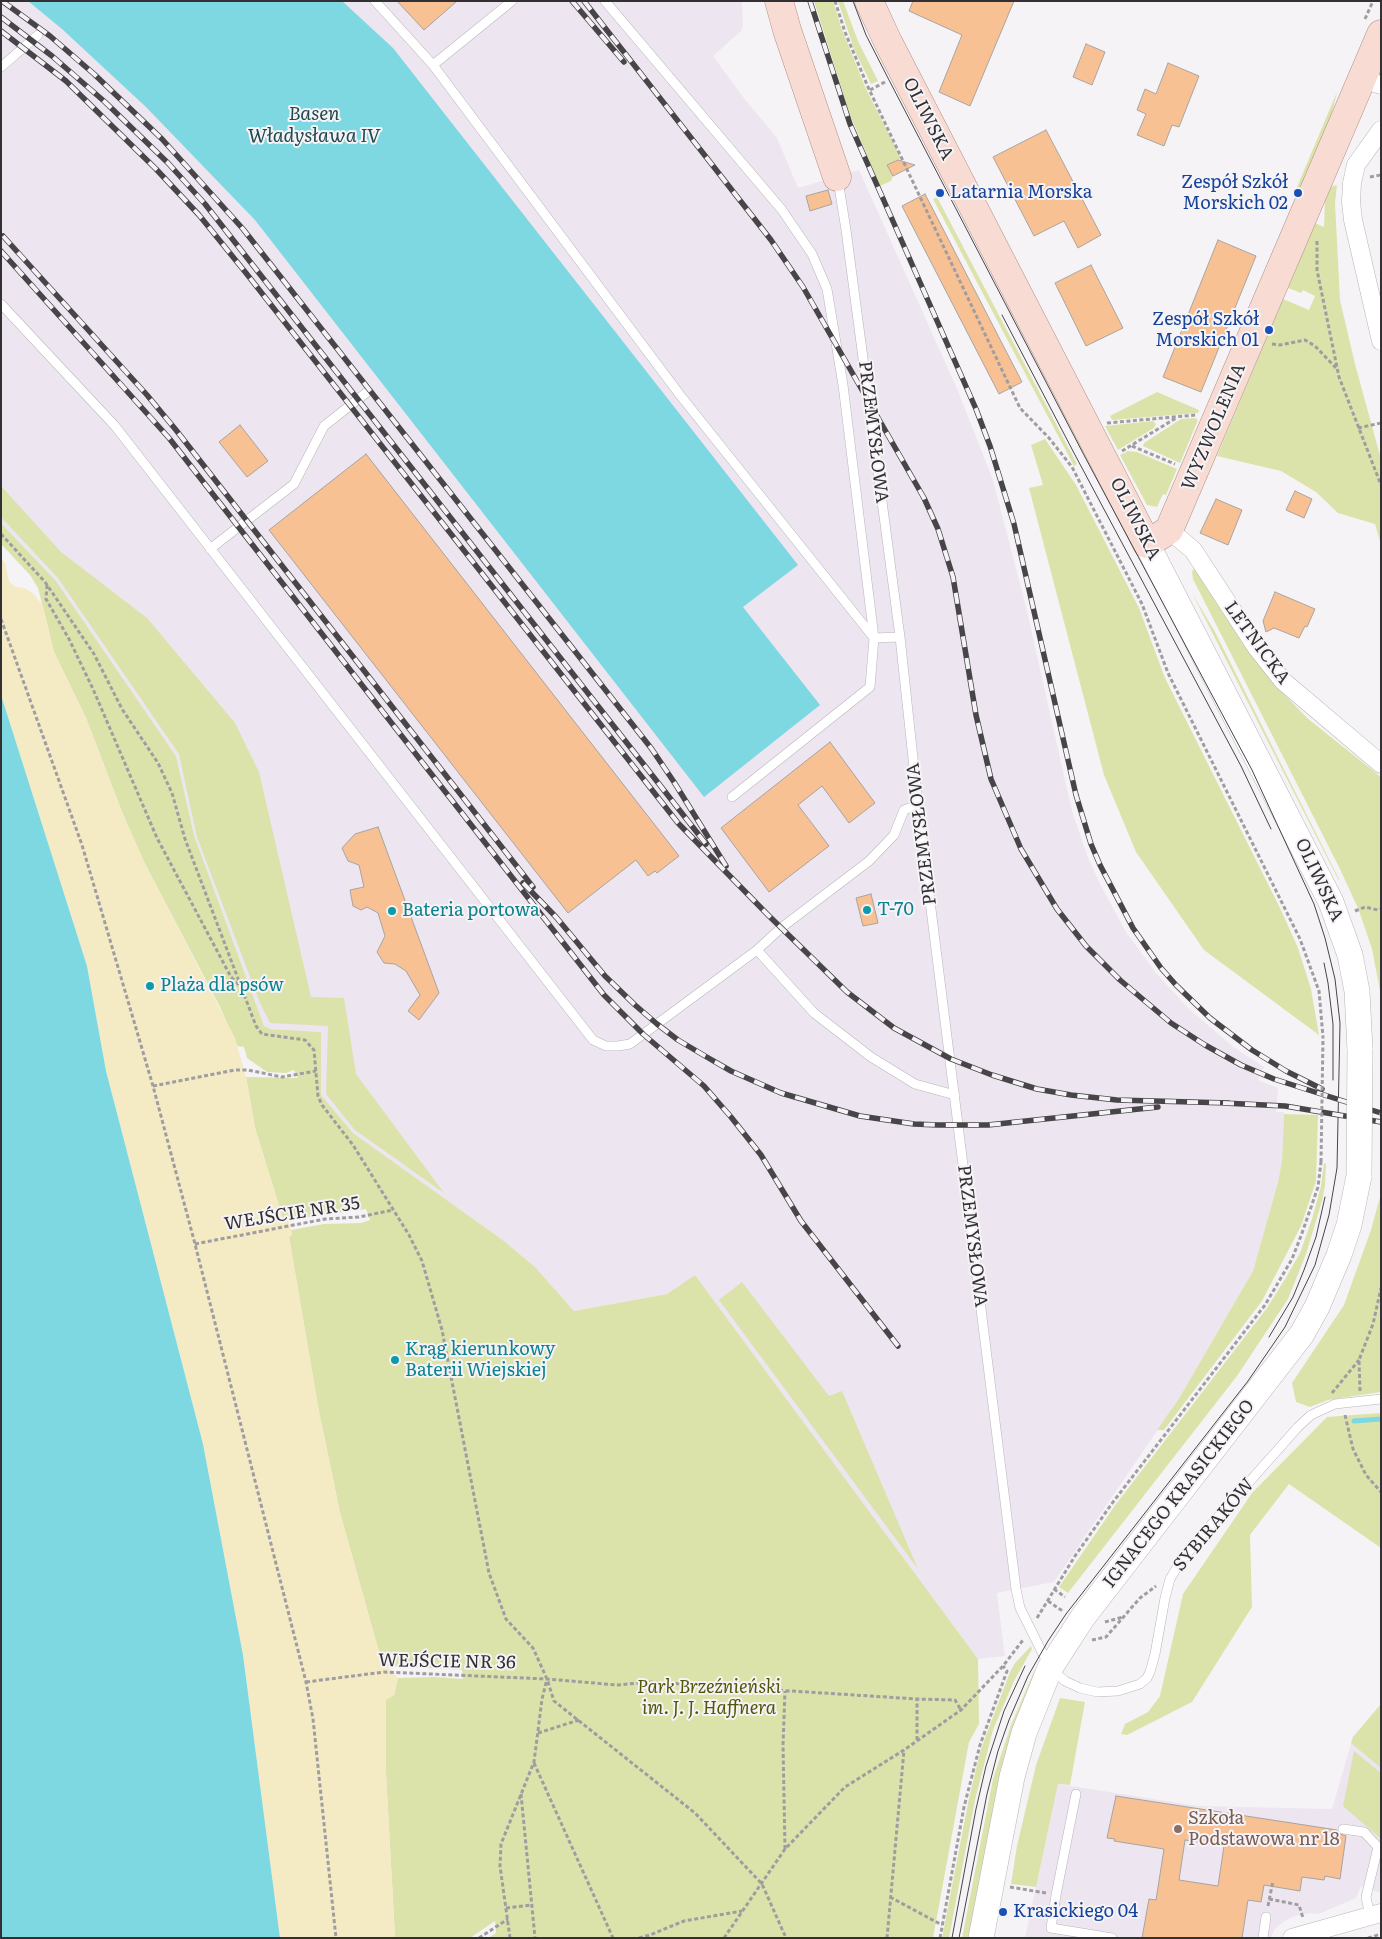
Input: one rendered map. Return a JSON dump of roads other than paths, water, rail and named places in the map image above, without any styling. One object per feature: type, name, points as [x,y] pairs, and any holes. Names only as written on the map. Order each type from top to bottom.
[{"type":"main road","name":"PRZEMYSŁOWA","points":[[779,1],[787,30],[837,176]]},
{"type":"main road","name":"OLIWSKA","points":[[869,1],[888,42],[1158,537]]},
{"type":"main road","name":"WYZWOLENIA","points":[[1158,537],[1371,82],[1381,34]]},
{"type":"street","points":[[1381,130],[1356,166],[1352,183],[1351,202],[1353,220],[1381,342]]},
{"type":"street","name":"LETNICKA","points":[[1158,537],[1193,550],[1257,648],[1283,681],[1381,764]]},
{"type":"street","name":"OLIWSKA","points":[[1158,537],[1331,902],[1352,964],[1357,992],[1360,1050]]},
{"type":"street","name":"IGNACEGO KRASICKIEGO","points":[[981,1938],[1012,1777],[1024,1733],[1050,1668],[1083,1617],[1302,1334],[1317,1307],[1340,1255],[1349,1225],[1359,1176],[1360,1050]]},
{"type":"street","points":[[1292,1938],[1375,1914]]},
{"type":"lane","points":[[376,1],[433,65],[680,395],[874,638]]},
{"type":"lane","points":[[433,65],[512,1]]},
{"type":"lane","points":[[605,1],[782,210],[812,254],[827,289],[843,386],[874,638],[870,687],[732,796]]},
{"type":"lane","points":[[1,67],[38,35]]},
{"type":"lane","name":"PRZEMYSŁOWA","points":[[837,176],[849,249],[900,637],[918,805],[1016,1589],[1020,1608],[1050,1668]]},
{"type":"lane","points":[[1,304],[115,426],[594,1040],[606,1046],[630,1044],[757,950],[781,928],[869,861],[894,835],[904,810],[918,805]]},
{"type":"lane","points":[[210,548],[294,484],[324,426],[366,393]]},
{"type":"lane","points":[[874,638],[900,637]]},
{"type":"lane","points":[[757,950],[814,1013],[871,1057],[915,1084],[955,1095]]},
{"type":"lane","name":"SYBIRAKÓW","points":[[1050,1668],[1065,1681],[1080,1688],[1106,1693],[1130,1688],[1147,1678],[1155,1654],[1170,1579],[1179,1564],[1214,1520],[1311,1415],[1322,1409],[1344,1403],[1381,1399]]},
{"type":"lane","points":[[1076,1794],[1051,1928],[1112,1938]]},
{"type":"lane","points":[[1344,1828],[1364,1832],[1378,1847],[1366,1897],[1375,1914]]},
{"type":"lane","points":[[1263,1938],[1266,1917]]},
{"type":"water","name":"Basen Władysława IV","points":[[28,1],[342,1],[393,48],[798,565],[743,607],[820,705],[704,797],[255,220],[146,107],[62,29]]},
{"type":"water","points":[[1,695],[87,966],[106,1071],[203,1444],[243,1655],[280,1938],[1,1938]]},
{"type":"waterway","points":[[1354,1421],[1381,1419]]},
{"type":"tram line","points":[[853,1],[866,35],[889,80],[1085,457],[1252,770],[1314,904],[1335,979],[1340,1023],[1337,1168],[1329,1215],[1315,1265],[1285,1327],[1248,1381],[1066,1614],[1028,1676],[998,1751],[987,1794],[959,1938]]},
{"type":"tram line","points":[[1002,315],[1241,766],[1271,829]]},
{"type":"tram line","points":[[1324,963],[1333,1024],[1333,1080]]},
{"type":"tram line","points":[[1269,1337],[1293,1297],[1304,1270],[1316,1237],[1325,1197]]},
{"type":"tram line","points":[[952,1938],[986,1766],[1004,1711],[1025,1666]]},
{"type":"railway","points":[[2,1],[50,36],[94,74],[162,139],[243,229],[651,748],[726,866]]},
{"type":"railway","points":[[572,1],[624,62]]},
{"type":"railway","points":[[584,1],[771,240],[803,287],[924,498],[938,529],[953,577],[976,715],[991,779],[1021,849],[1057,909],[1086,946],[1120,980],[1171,1023],[1205,1045],[1241,1065],[1274,1079],[1381,1113]]},
{"type":"railway","points":[[810,1],[850,124],[976,409],[990,446],[1014,524],[1076,795],[1091,844],[1100,865],[1133,928],[1161,968],[1176,985],[1210,1018],[1252,1050],[1286,1071],[1322,1089]]},
{"type":"railway","points":[[1,17],[52,56],[105,102],[168,163],[205,204],[706,844]]},
{"type":"railway","points":[[1,31],[66,81],[156,169],[199,215],[678,823],[847,992],[894,1028],[951,1059],[992,1075],[1037,1089],[1117,1100],[1229,1103]]},
{"type":"railway","points":[[3,236],[147,395],[176,430],[533,887]]},
{"type":"railway","points":[[1,251],[169,438],[604,995],[643,1034],[704,1086],[731,1117],[761,1155],[801,1221],[898,1346]]},
{"type":"railway","points":[[523,883],[556,917],[605,976],[657,1024],[678,1040],[731,1071],[781,1093],[860,1116],[914,1124],[938,1125],[988,1125],[1158,1107]]},
{"type":"railway","points":[[1223,1103],[1285,1106],[1381,1122]]},
{"type":"place","name":"Latarnia Morska","points":[[940,193]]},
{"type":"place","name":"Zespół Szkół Morskich 02","points":[[1298,193]]},
{"type":"place","name":"Zespół Szkół Morskich 01","points":[[1269,330]]},
{"type":"place","name":"T-70","points":[[867,910]]},
{"type":"place","name":"Bateria portowa","points":[[392,911]]},
{"type":"place","name":"Plaża dla psów","points":[[150,986]]},
{"type":"place","name":"Krąg kierunkowy Baterii Wiejskiej","points":[[395,1360]]},
{"type":"place","name":"Szkoła Podstawowa nr 18","points":[[1178,1829]]},
{"type":"place","name":"Krasickiego 04","points":[[1003,1912]]},
{"type":"park label","name":"Park Brzeźnieński im. J. J. Haffnera","points":[[709,1698]]}]
